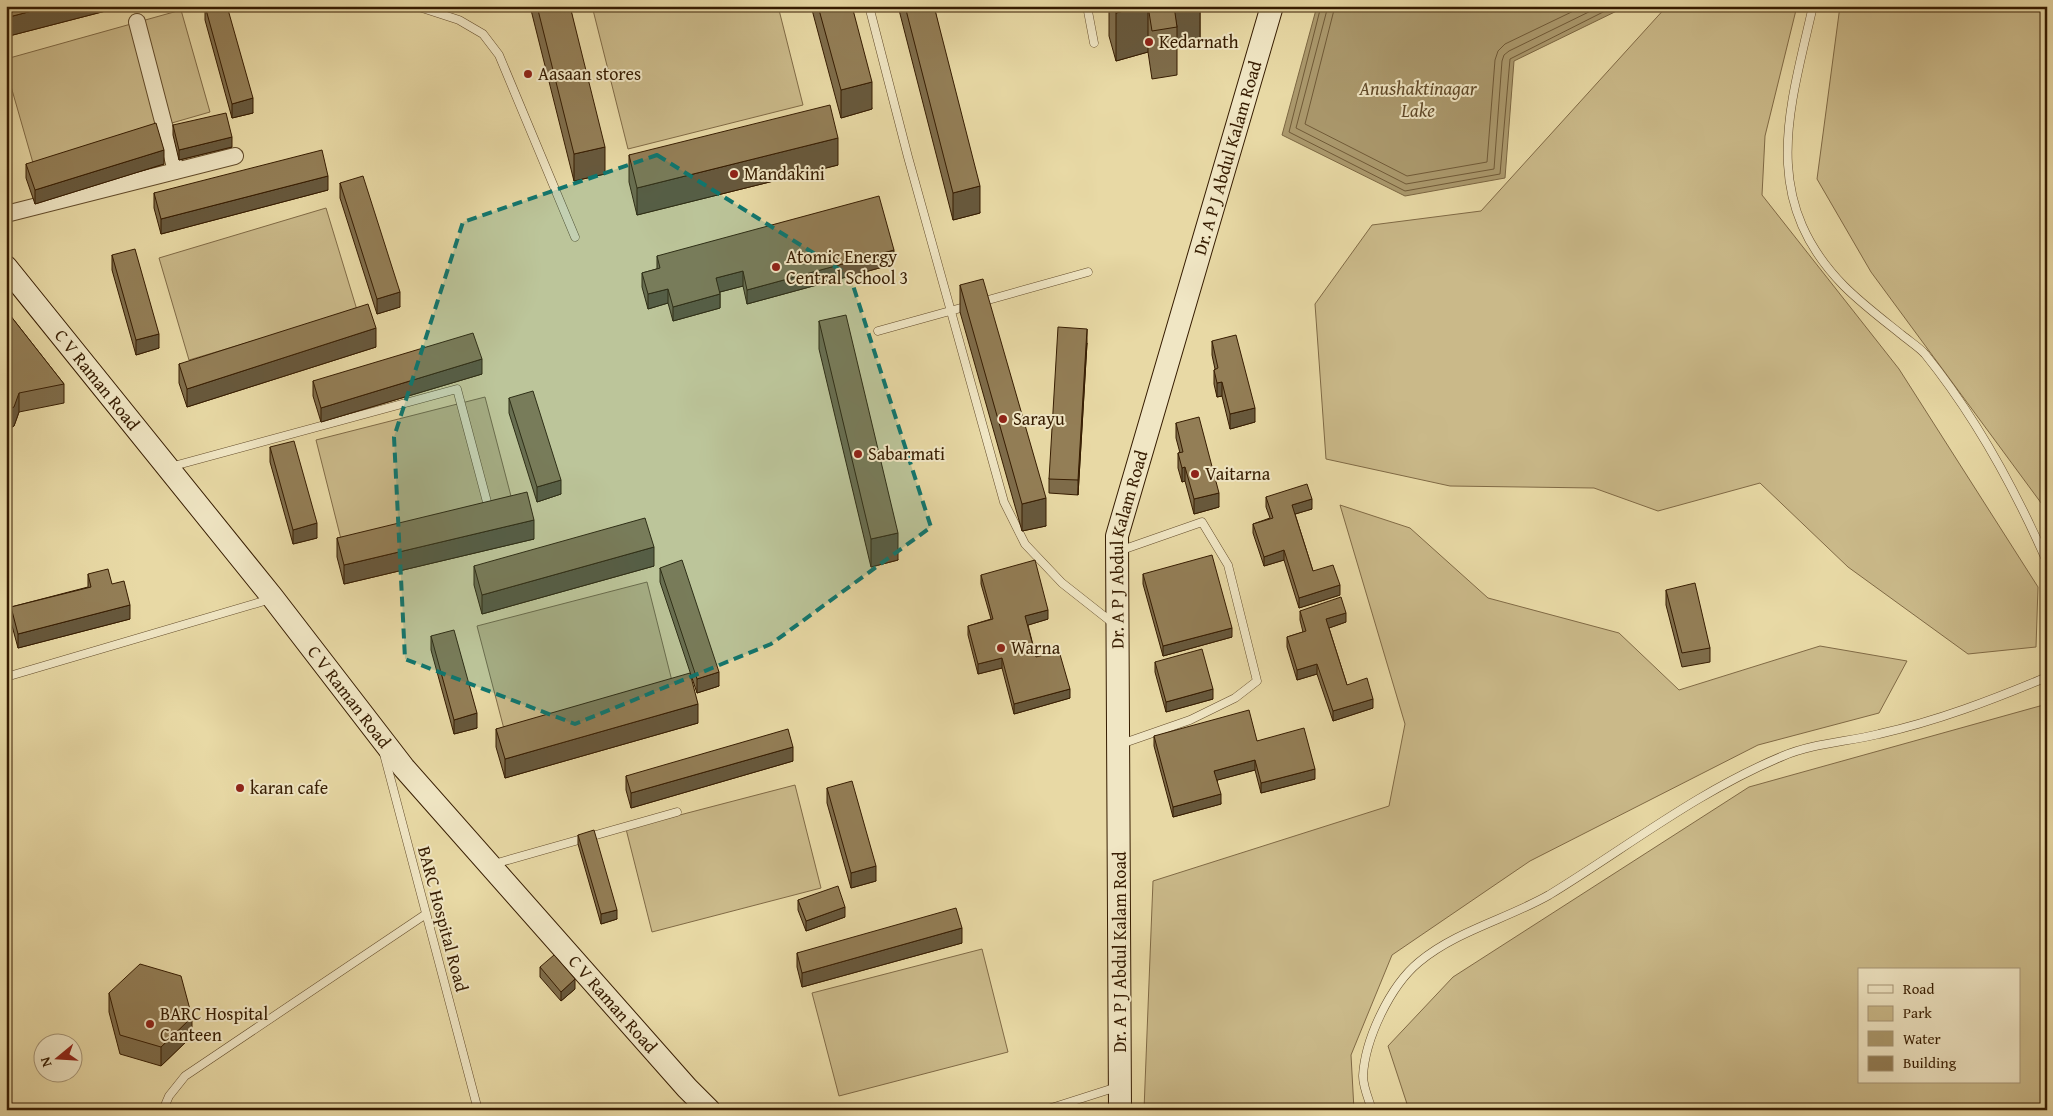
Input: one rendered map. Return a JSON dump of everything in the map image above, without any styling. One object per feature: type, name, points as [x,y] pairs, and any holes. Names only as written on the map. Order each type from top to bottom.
[{"type":"street","name":"Dr. A P J Abdul Kalam Road","points":[[1120,1110],[1119,628],[1117,536],[1272,6]]},
{"type":"street","points":[[137,22],[176,171]]},
{"type":"street","points":[[6,214],[235,156]]},
{"type":"street","name":"C V Raman Road","points":[[6,268],[273,598],[404,768],[687,1088],[709,1110]]},
{"type":"lane","points":[[416,6],[459,20],[483,34],[500,55],[575,237]]},
{"type":"lane","points":[[869,6],[1004,502],[1025,544],[1062,583],[1119,628]]},
{"type":"lane","points":[[1088,6],[1094,43]]},
{"type":"lane","points":[[1813,6],[1791,102],[1787,152],[1792,199],[1802,228],[1826,267],[1856,297],[1924,352],[1972,421],[2029,521],[2047,562]]},
{"type":"lane","points":[[878,330],[1088,272]]},
{"type":"lane","points":[[168,468],[457,389],[486,502]]},
{"type":"lane","points":[[1117,552],[1202,522],[1228,565],[1257,681],[1235,698],[1190,720],[1119,744]]},
{"type":"lane","points":[[6,677],[273,598]]},
{"type":"lane","points":[[1372,1110],[1363,1079],[1366,1050],[1376,1024],[1396,989],[1418,963],[1441,948],[1547,896],[1705,794],[1785,755],[1823,744],[1879,734],[1971,708],[2047,677]]},
{"type":"lane","name":"BARC Hospital Road","points":[[379,737],[478,1110]]},
{"type":"lane","points":[[490,865],[677,812]]},
{"type":"lane","points":[[163,1110],[169,1096],[185,1076],[426,914]]},
{"type":"lane","points":[[1045,1110],[1121,1086]]},
{"type":"highlighted area","points":[[657,155],[850,276],[931,527],[771,644],[575,724],[405,659],[394,437],[463,222]]},
{"type":"green space","points":[[592,6],[778,6],[803,105],[628,149]]},
{"type":"green space","points":[[1667,6],[1797,6],[1765,136],[1762,195],[1899,369],[2038,587],[2036,647],[1968,654],[1848,567],[1760,483],[1658,511],[1594,488],[1450,486],[1326,459],[1315,304],[1372,225],[1481,211]]},
{"type":"green space","points":[[1840,6],[2047,6],[2047,511],[1871,272],[1817,179]]},
{"type":"green space","points":[[181,10],[210,112],[33,163],[6,69],[6,59]]},
{"type":"green space","points":[[326,208],[357,310],[189,360],[159,258]]},
{"type":"green space","points":[[485,397],[512,500],[342,543],[316,440]]},
{"type":"green space","points":[[1340,505],[1410,528],[1488,598],[1619,633],[1679,690],[1820,646],[1907,661],[1879,713],[1758,745],[1530,861],[1392,955],[1351,1055],[1354,1110],[1144,1110],[1153,881],[1389,806],[1405,724]]},
{"type":"green space","points":[[647,582],[673,685],[504,729],[477,626]]},
{"type":"green space","points":[[2047,704],[2047,1110],[1409,1110],[1388,1046],[1453,977],[1749,787]]},
{"type":"green space","points":[[795,785],[821,888],[652,932],[626,829]]},
{"type":"green space","points":[[982,949],[1008,1052],[839,1096],[812,993]]},
{"type":"water","name":"Anushaktinagar Lake","points":[[1317,6],[1627,6],[1514,61],[1505,178],[1405,196],[1282,135]]},
{"type":"building","points":[[6,6],[51,6],[9,17]]},
{"type":"building","points":[[205,6],[227,6],[253,98],[232,104]]},
{"type":"building","points":[[537,6],[570,6],[605,147],[574,154]]},
{"type":"building","points":[[818,6],[852,6],[872,82],[841,90]]},
{"type":"building","points":[[905,6],[934,6],[980,186],[953,193]]},
{"type":"building","points":[[1114,6],[1143,6],[1116,13]]},
{"type":"building","points":[[1148,6],[1174,6],[1177,27],[1152,31]]},
{"type":"building","points":[[830,105],[838,138],[637,188],[629,155]]},
{"type":"building","points":[[226,113],[232,137],[179,150],[173,125]]},
{"type":"building","points":[[156,123],[164,150],[35,190],[26,164]]},
{"type":"building","points":[[322,150],[328,176],[161,219],[154,193]]},
{"type":"building","points":[[363,176],[400,292],[377,299],[340,183]]},
{"type":"building","name":"Atomic Energy Central School 3","points":[[879,196],[894,250],[747,290],[743,271],[716,278],[720,294],[673,307],[668,289],[648,294],[642,273],[660,268],[657,256]]},
{"type":"building","points":[[135,249],[159,334],[136,340],[112,255]]},
{"type":"building","name":"Sarayu","points":[[983,279],[1046,498],[1022,504],[960,285]]},
{"type":"building","points":[[368,304],[376,328],[187,389],[179,364]]},
{"type":"building","points":[[6,310],[64,384],[19,393],[14,407],[6,411]]},
{"type":"building","name":"Sabarmati","points":[[846,315],[898,533],[871,539],[819,321]]},
{"type":"building","points":[[1058,327],[1087,329],[1078,480],[1049,479]]},
{"type":"building","points":[[473,333],[482,359],[321,408],[313,381]]},
{"type":"building","points":[[1236,335],[1255,408],[1230,414],[1222,382],[1217,383],[1214,370],[1218,368],[1212,341]]},
{"type":"building","points":[[533,391],[561,480],[537,487],[509,398]]},
{"type":"building","name":"Vaitarna","points":[[1199,417],[1219,493],[1194,499],[1185,467],[1182,468],[1178,453],[1183,452],[1176,423]]},
{"type":"building","points":[[294,441],[317,523],[293,530],[270,447]]},
{"type":"building","points":[[1307,484],[1312,499],[1292,505],[1313,571],[1333,565],[1340,585],[1299,598],[1284,550],[1264,557],[1253,524],[1273,518],[1266,497]]},
{"type":"building","points":[[527,492],[534,520],[344,565],[337,538]]},
{"type":"building","points":[[645,518],[654,547],[482,595],[474,566]]},
{"type":"building","points":[[1212,555],[1232,628],[1163,646],[1143,574]]},
{"type":"building","points":[[682,560],[719,672],[697,679],[660,568]]},
{"type":"building","name":"Warna","points":[[1035,560],[1048,610],[1025,616],[1036,657],[1059,651],[1070,689],[1014,704],[1002,658],[978,664],[968,626],[993,619],[981,575]]},
{"type":"building","points":[[108,569],[112,584],[124,581],[130,605],[18,634],[11,607],[91,587],[88,574]]},
{"type":"building","points":[[1695,583],[1710,648],[1682,653],[1666,590]]},
{"type":"building","points":[[1341,597],[1346,613],[1326,619],[1347,685],[1367,678],[1373,699],[1333,711],[1317,664],[1297,670],[1287,637],[1306,631],[1300,611]]},
{"type":"building","points":[[454,630],[477,713],[454,720],[431,636]]},
{"type":"building","points":[[1202,649],[1213,689],[1166,702],[1155,662]]},
{"type":"building","points":[[690,673],[698,704],[505,759],[496,729]]},
{"type":"building","points":[[1249,710],[1257,741],[1304,728],[1315,769],[1261,783],[1255,760],[1214,771],[1221,794],[1173,807],[1154,736]]},
{"type":"building","points":[[788,729],[793,747],[631,793],[626,776]]},
{"type":"building","points":[[852,781],[876,866],[851,873],[827,788]]},
{"type":"building","points":[[594,830],[617,910],[601,914],[578,835]]},
{"type":"building","points":[[838,886],[845,907],[806,921],[798,900]]},
{"type":"building","points":[[956,908],[962,928],[802,973],[797,953]]},
{"type":"building","points":[[554,955],[575,979],[561,992],[540,967]]},
{"type":"building","name":"BARC Hospital Canteen","points":[[140,964],[181,976],[192,1017],[161,1047],[120,1035],[109,993]]},
{"type":"place","name":"Kedarnath","points":[[1149,42]]},
{"type":"place","name":"Aasaan stores","points":[[528,74]]},
{"type":"place","name":"Mandakini","points":[[734,174]]},
{"type":"place","name":"Atomic Energy Central School 3","points":[[776,267]]},
{"type":"place","name":"Sarayu","points":[[1003,419]]},
{"type":"place","name":"Sabarmati","points":[[858,454]]},
{"type":"place","name":"Vaitarna","points":[[1195,474]]},
{"type":"place","name":"Warna","points":[[1001,648]]},
{"type":"place","name":"karan cafe","points":[[240,788]]},
{"type":"place","name":"BARC Hospital Canteen","points":[[150,1024]]}]
